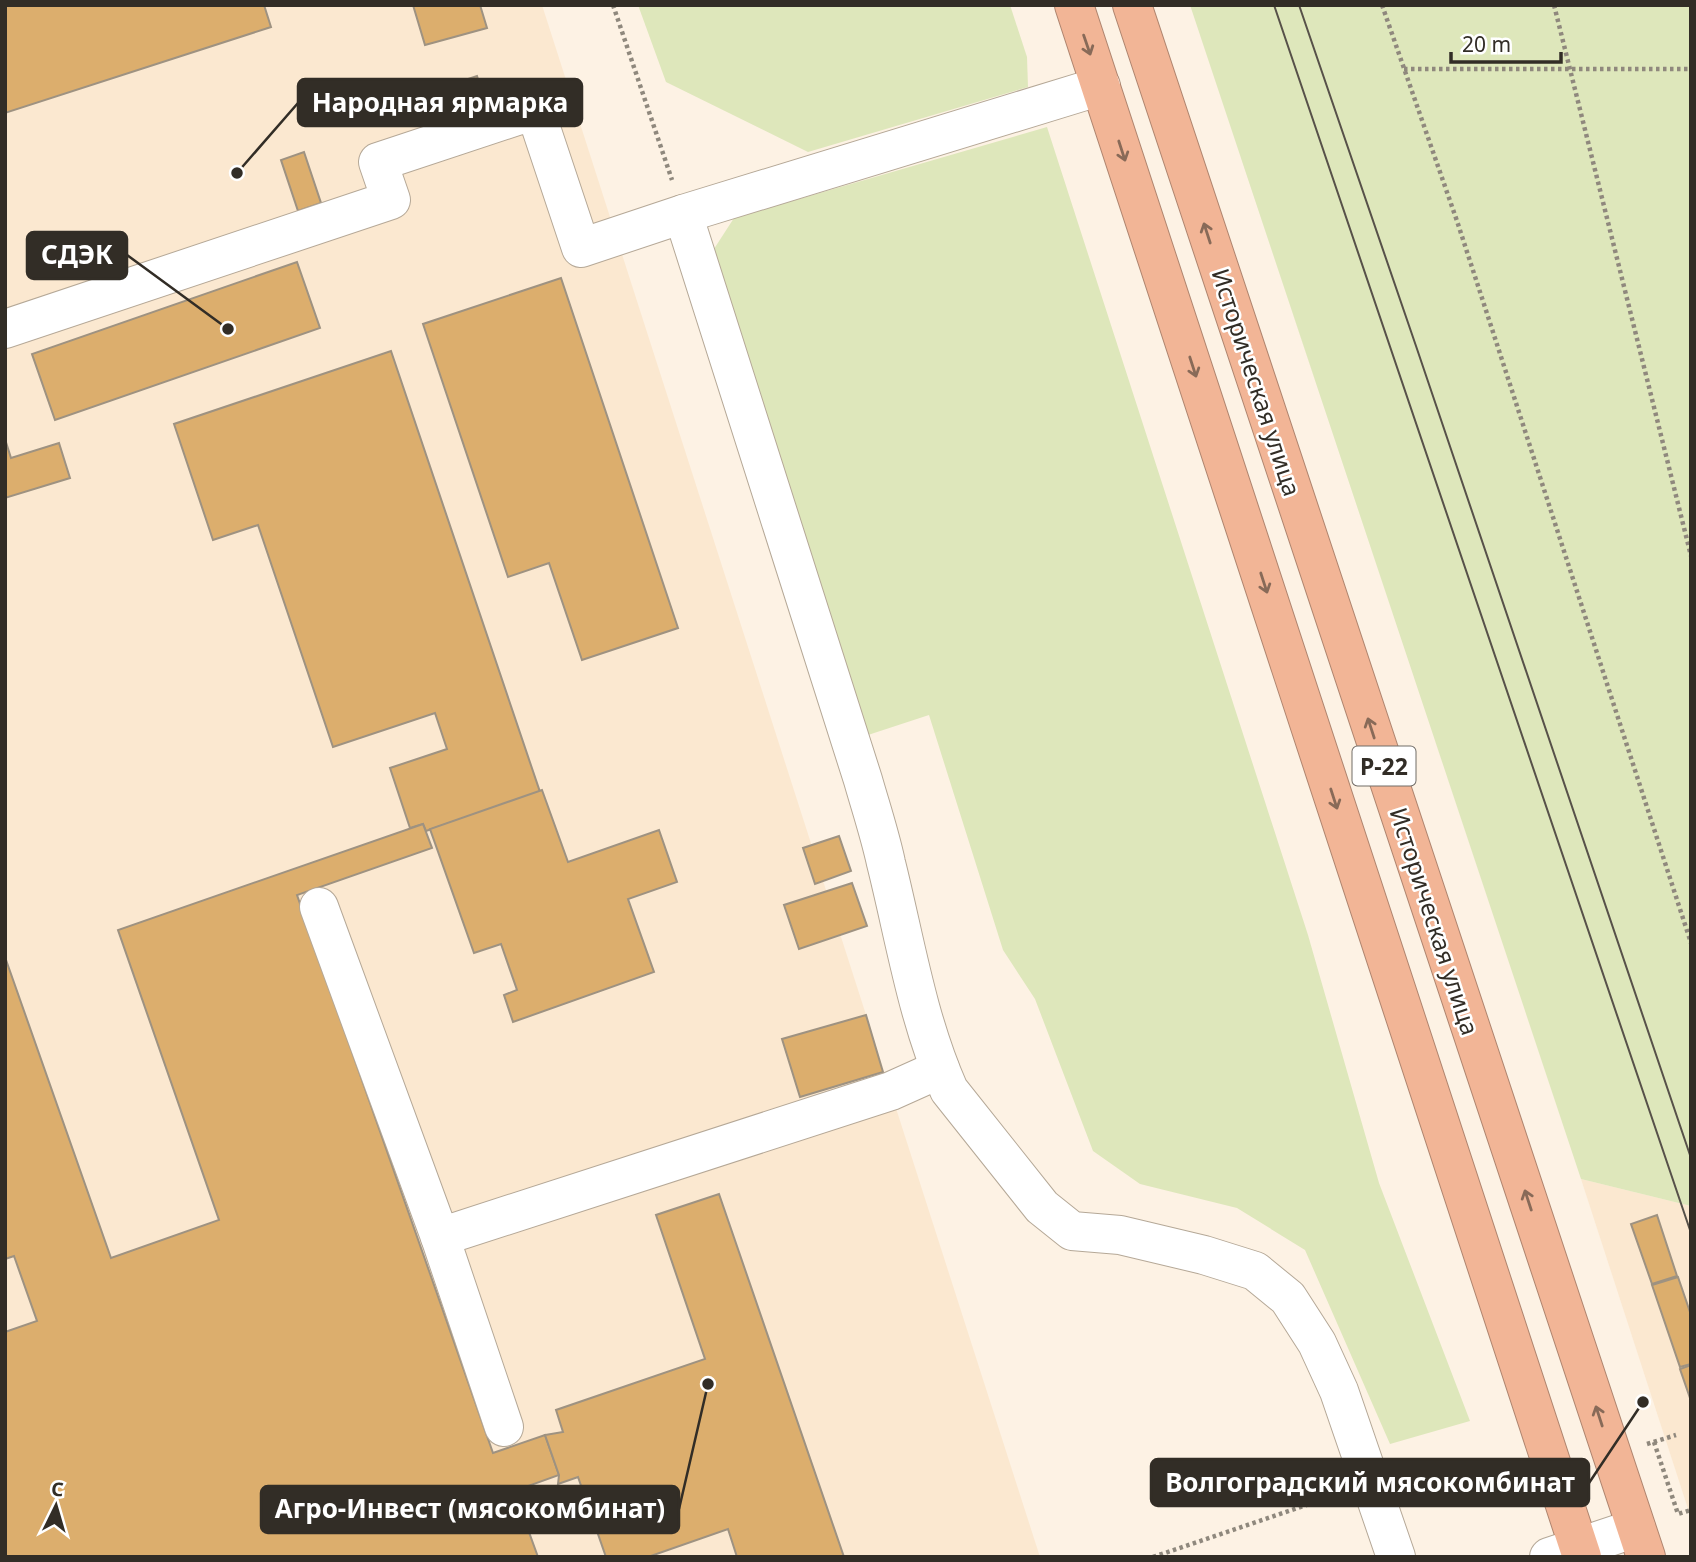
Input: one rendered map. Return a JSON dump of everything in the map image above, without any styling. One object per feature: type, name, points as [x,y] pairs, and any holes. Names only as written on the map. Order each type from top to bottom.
[{"type":"highway","name":"Р-22","points":[[1074,5],[1570,1554]]},
{"type":"highway","name":"Историческая улица","points":[[1132,5],[1641,1542]]},
{"type":"street","points":[[5,329],[391,200],[378,162],[535,110],[581,248],[683,214],[1101,86]]},
{"type":"street","points":[[683,214],[863,780],[886,860],[913,985],[949,1090],[1042,1207],[1072,1231],[1120,1235],[1204,1255],[1255,1271],[1289,1298],[1317,1343],[1339,1391],[1396,1557]]},
{"type":"street","points":[[319,907],[440,1237],[504,1427]]},
{"type":"street","points":[[440,1237],[891,1091],[940,1069]]},
{"type":"street","points":[[1570,1554],[1641,1542]]},
{"type":"path","points":[[613,5],[683,214]]},
{"type":"path","points":[[1382,5],[1458,221],[1691,943]]},
{"type":"path","points":[[1554,5],[1691,556]]},
{"type":"path","points":[[1404,69],[1691,69]]},
{"type":"path","points":[[1654,1442],[1678,1514],[1691,1510]]},
{"type":"path","points":[[1153,1557],[1371,1483],[1415,1465],[1501,1489]]},
{"type":"shaded area","points":[[5,5],[542,5],[1040,1557],[5,1557]]},
{"type":"shaded area","points":[[1581,1179],[1691,1206],[1691,1518]]},
{"type":"green space","points":[[638,5],[1010,5],[1027,57],[1028,87],[808,152],[666,82]]},
{"type":"green space","points":[[1190,5],[1691,5],[1691,1206],[1581,1179]]},
{"type":"green space","points":[[1047,127],[1308,935],[1379,1183],[1470,1421],[1390,1444],[1305,1250],[1237,1208],[1140,1184],[1093,1151],[1035,999],[1003,950],[929,715],[868,735],[712,252],[734,218]]},
{"type":"building","points":[[5,5],[264,5],[271,27],[5,113]]},
{"type":"building","points":[[413,5],[480,5],[487,28],[425,45]]},
{"type":"building","points":[[477,76],[488,111],[446,124],[435,90]]},
{"type":"building","points":[[304,152],[321,203],[298,211],[281,160]]},
{"type":"building","points":[[297,262],[320,328],[55,420],[32,354]]},
{"type":"building","points":[[561,278],[678,628],[582,660],[549,563],[508,577],[423,324]]},
{"type":"building","points":[[391,351],[540,792],[426,831],[423,824],[410,828],[390,768],[447,749],[435,713],[333,747],[258,525],[213,540],[174,424]]},
{"type":"building","points":[[5,439],[11,458],[59,443],[70,478],[5,498]]},
{"type":"building","points":[[542,790],[568,862],[659,830],[677,882],[628,899],[654,972],[513,1022],[504,995],[517,990],[501,944],[474,953],[430,829]]},
{"type":"building","points":[[423,824],[432,848],[297,895],[493,1453],[545,1435],[559,1475],[514,1491],[538,1557],[5,1557],[5,1332],[37,1321],[14,1256],[5,1259],[5,957],[111,1258],[219,1220],[118,930]]},
{"type":"building","points":[[839,836],[851,871],[815,884],[803,848]]},
{"type":"building","points":[[852,883],[867,926],[799,949],[784,905]]},
{"type":"building","points":[[866,1015],[883,1072],[800,1097],[782,1039]]},
{"type":"building","points":[[719,1194],[844,1557],[737,1557],[728,1529],[648,1557],[606,1557],[578,1477],[558,1484],[559,1475],[545,1435],[563,1432],[556,1410],[705,1359],[656,1215]]},
{"type":"building","points":[[1657,1215],[1677,1276],[1652,1284],[1631,1224]]},
{"type":"building","points":[[1678,1277],[1691,1315],[1691,1364],[1680,1367],[1652,1285]]},
{"type":"building","points":[[1691,1365],[1691,1401],[1680,1369]]},
{"type":"tram line","points":[[1274,5],[1691,1233]]},
{"type":"tram line","points":[[1299,5],[1691,1158]]},
{"type":"place","name":"Народная ярмарка","points":[[237,173]]},
{"type":"place","name":"СДЭК","points":[[228,329]]},
{"type":"place","name":"Агро-Инвест (мясокомбинат)","points":[[708,1384]]},
{"type":"place","name":"Волгоградский мясокомбинат","points":[[1643,1402]]}]
